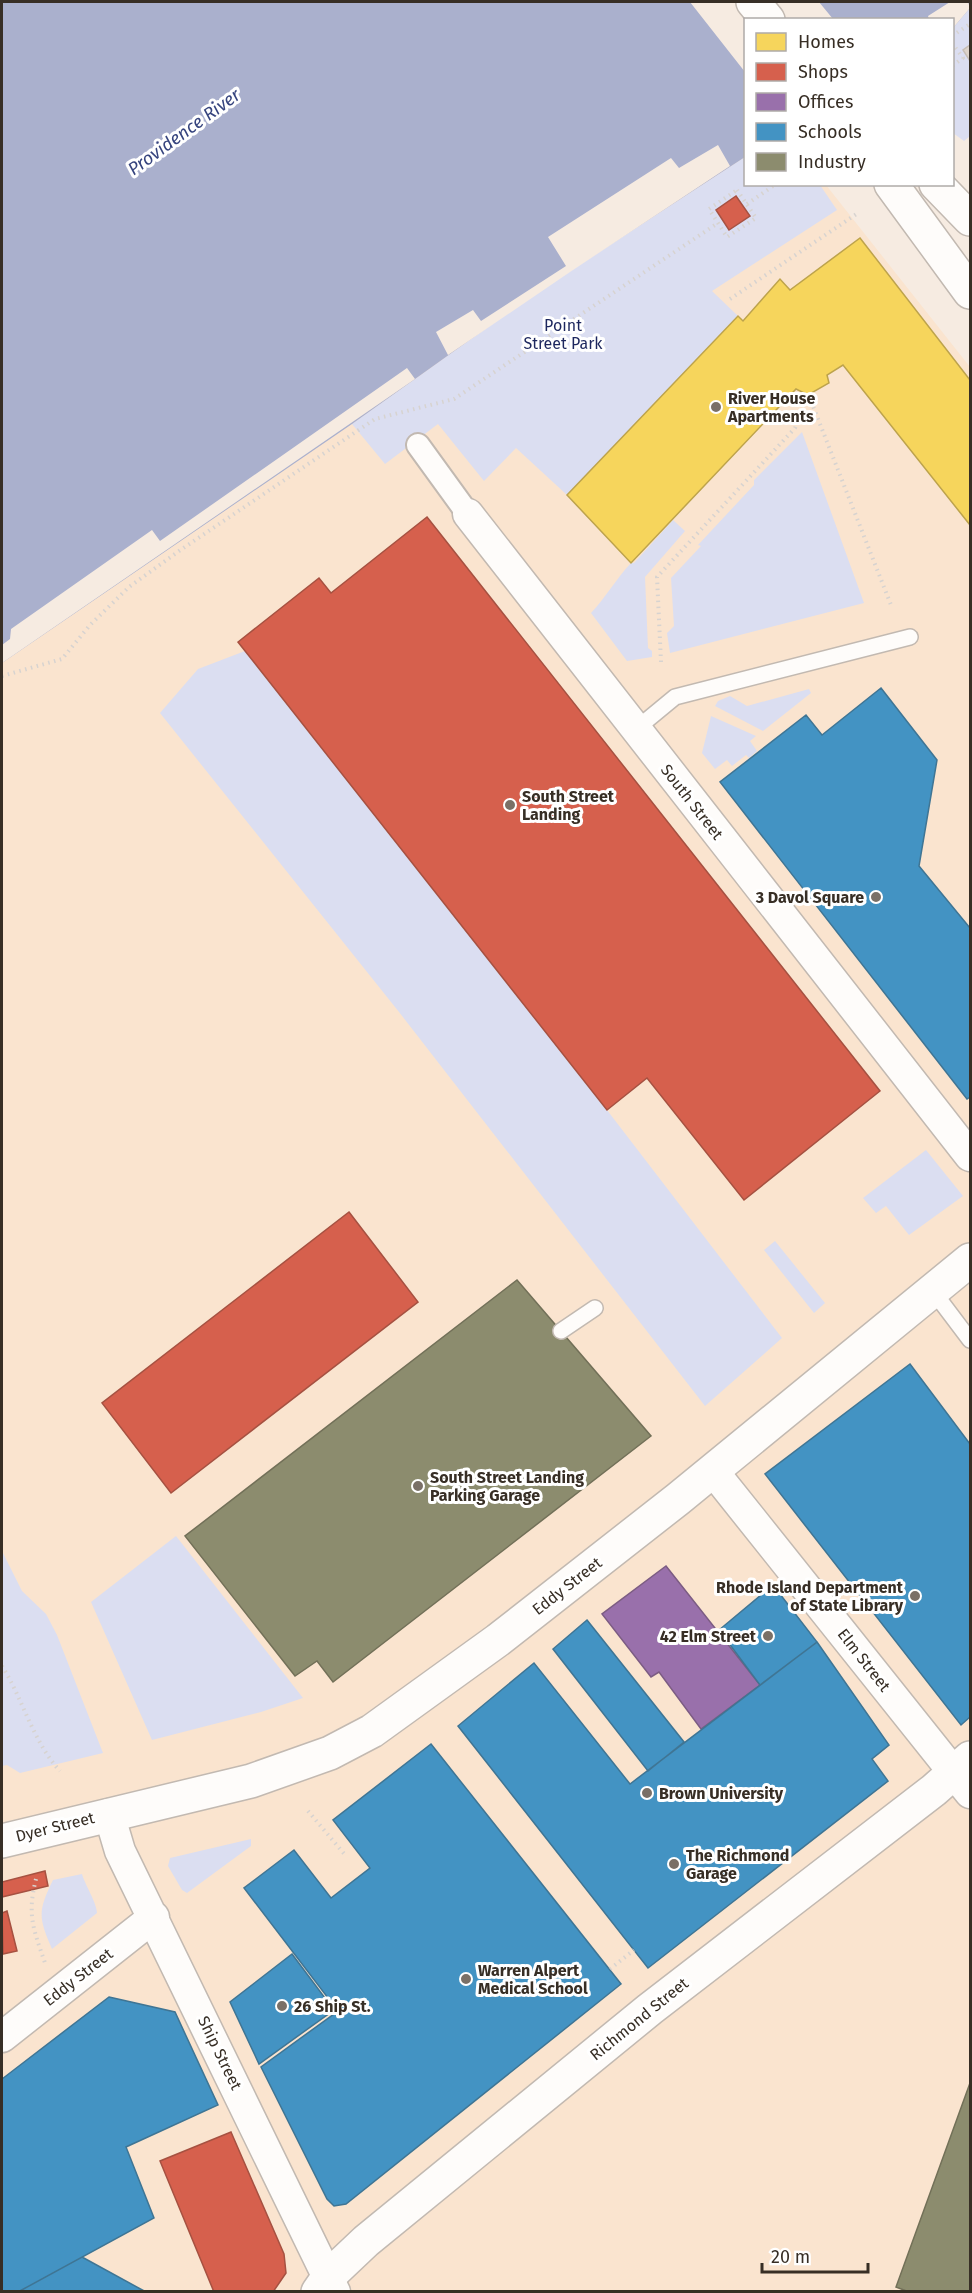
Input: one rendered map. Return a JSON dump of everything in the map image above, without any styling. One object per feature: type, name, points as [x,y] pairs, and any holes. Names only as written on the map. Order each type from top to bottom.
[{"type":"main road","points":[[753,2],[766,18]]},
{"type":"main road","points":[[892,186],[970,292]]},
{"type":"main road","points":[[938,186],[970,219]]},
{"type":"main road","name":"Eddy Street","points":[[109,1814],[252,1781],[330,1753],[372,1731],[498,1640],[713,1471],[970,1260]]},
{"type":"main road","name":"Richmond Street","points":[[327,2286],[366,2241],[650,2009],[934,1790],[965,1775]]},
{"type":"main road","name":"Dyer Street","points":[[2,1841],[109,1814]]},
{"type":"street","name":"South Street","points":[[418,445],[468,514],[635,730],[970,1156]]},
{"type":"street","name":"Elm Street","points":[[713,1471],[965,1775]]},
{"type":"street","name":"Ship Street","points":[[109,1814],[120,1851],[327,2286]]},
{"type":"street","name":"Eddy Street","points":[[2,2037],[153,1917]]},
{"type":"lane","points":[[635,730],[675,697],[909,637]]},
{"type":"lane","points":[[933,1291],[970,1340]]},
{"type":"lane","points":[[561,1331],[595,1308]]},
{"type":"path","points":[[954,35],[970,24]]},
{"type":"path","points":[[954,47],[963,58],[954,65]]},
{"type":"path","points":[[747,204],[773,186]]},
{"type":"path","points":[[737,190],[747,204],[756,218],[727,237],[709,208],[737,190]]},
{"type":"path","points":[[730,299],[858,213]]},
{"type":"path","points":[[2,676],[62,659],[90,625],[129,587],[179,550],[375,419],[454,399],[718,223]]},
{"type":"path","points":[[662,662],[657,577],[795,428],[808,395],[822,424],[891,605]]},
{"type":"path","points":[[2,1666],[16,1688],[49,1759],[60,1771]]},
{"type":"path","points":[[308,1811],[346,1856]]},
{"type":"path","points":[[36,1879],[29,1905],[33,1927],[46,1966]]},
{"type":"path","points":[[610,1969],[634,1950]]},
{"type":"shaded area","points":[[2,2],[744,79],[744,186],[827,186],[970,367],[970,2291],[2,2292]]},
{"type":"green space","points":[[970,5],[970,136],[964,141],[954,134],[954,18]]},
{"type":"green space","name":"Point Street Park","points":[[744,158],[744,186],[821,186],[837,210],[712,291],[738,316],[567,495],[516,448],[484,481],[438,424],[385,464],[352,424],[527,299]]},
{"type":"green space","points":[[802,432],[864,603],[670,653],[667,633],[674,626],[671,578],[701,546],[698,545],[754,485],[754,480]]},
{"type":"green space","points":[[673,520],[685,531],[645,577],[648,648],[652,651],[652,657],[627,661],[591,613],[631,563],[634,563]]},
{"type":"green space","points":[[245,651],[607,1110],[782,1338],[705,1406],[399,1012],[160,713],[198,669]]},
{"type":"green space","points":[[809,689],[811,693],[763,731],[715,706],[718,701],[730,696],[747,706]]},
{"type":"green space","points":[[711,716],[756,736],[750,741],[757,751],[749,758],[746,755],[732,766],[727,760],[715,769],[702,753]]},
{"type":"green space","points":[[926,1150],[963,1196],[909,1235],[886,1206],[876,1213],[863,1198]]},
{"type":"green space","points":[[775,1241],[825,1303],[814,1313],[764,1250]]},
{"type":"green space","points":[[176,1536],[303,1698],[261,1712],[152,1740],[91,1602]]},
{"type":"green space","points":[[2,1551],[22,1591],[46,1614],[57,1635],[103,1753],[20,1773],[7,1765],[2,1766]]},
{"type":"green space","points":[[251,1839],[251,1846],[187,1893],[182,1890],[168,1866],[170,1858]]},
{"type":"green space","points":[[82,1874],[97,1913],[52,1949],[42,1921],[42,1907],[45,1899],[53,1880]]},
{"type":"water","name":"Providence River","points":[[2,2],[970,2],[970,8],[954,27],[954,18],[744,18],[744,158],[527,299],[352,424],[2,663]]},
{"type":"pier","points":[[690,2],[819,2],[832,18],[744,18],[744,71]]},
{"type":"pier","points":[[950,2],[968,2],[970,8],[954,27],[954,18],[929,18],[928,16]]},
{"type":"pier","points":[[718,145],[730,166],[448,355],[436,332],[473,310],[481,321],[566,266],[548,237],[671,158],[679,168]]},
{"type":"pier","points":[[407,368],[415,379],[2,663],[2,645],[10,639],[11,629],[152,530],[160,541]]},
{"type":"building: Homes","name":"River House Apartments","points":[[860,238],[970,380],[970,525],[843,365],[827,375],[829,383],[808,395],[796,389],[631,563],[567,495],[738,316],[743,321],[780,279],[790,290]]},
{"type":"building: Shops","points":[[736,196],[750,216],[729,230],[716,210]]},
{"type":"building: Shops","name":"South Street Landing","points":[[427,517],[880,1091],[744,1200],[647,1078],[607,1110],[238,642],[319,578],[331,593]]},
{"type":"building: Shops","points":[[349,1212],[418,1302],[171,1493],[102,1403]]},
{"type":"building: Shops","points":[[45,1871],[48,1886],[2,1897],[2,1882]]},
{"type":"building: Shops","points":[[7,1911],[17,1951],[3,1954],[2,1913]]},
{"type":"building: Shops","points":[[231,2132],[284,2254],[286,2273],[273,2292],[214,2292],[160,2161]]},
{"type":"building: Offices","points":[[666,1566],[760,1685],[701,1729],[659,1672],[651,1677],[602,1614]]},
{"type":"building: Schools","name":"3 Davol Square","points":[[881,688],[937,760],[919,866],[970,928],[970,1097],[967,1099],[720,782],[806,715],[822,735]]},
{"type":"building: Schools","name":"Rhode Island Department of State Library","points":[[910,1364],[970,1444],[970,1717],[961,1725],[765,1474]]},
{"type":"building: Schools","name":"42 Elm Street","points":[[773,1585],[817,1642],[760,1685],[719,1630]]},
{"type":"building: Schools","points":[[587,1620],[684,1742],[648,1771],[553,1649]]},
{"type":"building: Schools","name":"The Richmond Garage","points":[[817,1642],[889,1745],[872,1759],[888,1781],[648,1968],[458,1726],[534,1663],[630,1784]]},
{"type":"building: Schools","name":"Warren Alpert Medical School","points":[[431,1744],[621,1984],[346,2204],[334,2206],[327,2199],[261,2067],[338,2011],[244,1888],[294,1850],[331,1898],[370,1868],[333,1820]]},
{"type":"building: Schools","name":"26 Ship St.","points":[[292,1954],[334,2010],[259,2064],[230,2002]]},
{"type":"building: Schools","points":[[109,1997],[175,2012],[218,2105],[126,2147],[154,2218],[18,2292],[2,2292],[2,2079]]},
{"type":"building: Schools","points":[[82,2257],[146,2292],[18,2292]]},
{"type":"building: Industry","name":"South Street Landing Parking Garage","points":[[517,1280],[651,1436],[333,1682],[317,1661],[295,1676],[185,1536]]},
{"type":"building: Industry","points":[[970,2083],[970,2292],[909,2292],[896,2287]]},
{"type":"building: Other","points":[[970,45],[970,61],[963,50]]},
{"type":"place","name":"River House Apartments","points":[[716,407]]},
{"type":"place","name":"South Street Landing","points":[[510,805]]},
{"type":"place","name":"3 Davol Square","points":[[876,897]]},
{"type":"place","name":"South Street Landing Parking Garage","points":[[418,1486]]},
{"type":"place","name":"Rhode Island Department of State Library","points":[[915,1596]]},
{"type":"place","name":"42 Elm Street","points":[[768,1636]]},
{"type":"place","name":"Brown University","points":[[647,1793]]},
{"type":"place","name":"The Richmond Garage","points":[[674,1864]]},
{"type":"place","name":"Warren Alpert Medical School","points":[[466,1979]]},
{"type":"place","name":"26 Ship St.","points":[[282,2006]]}]
